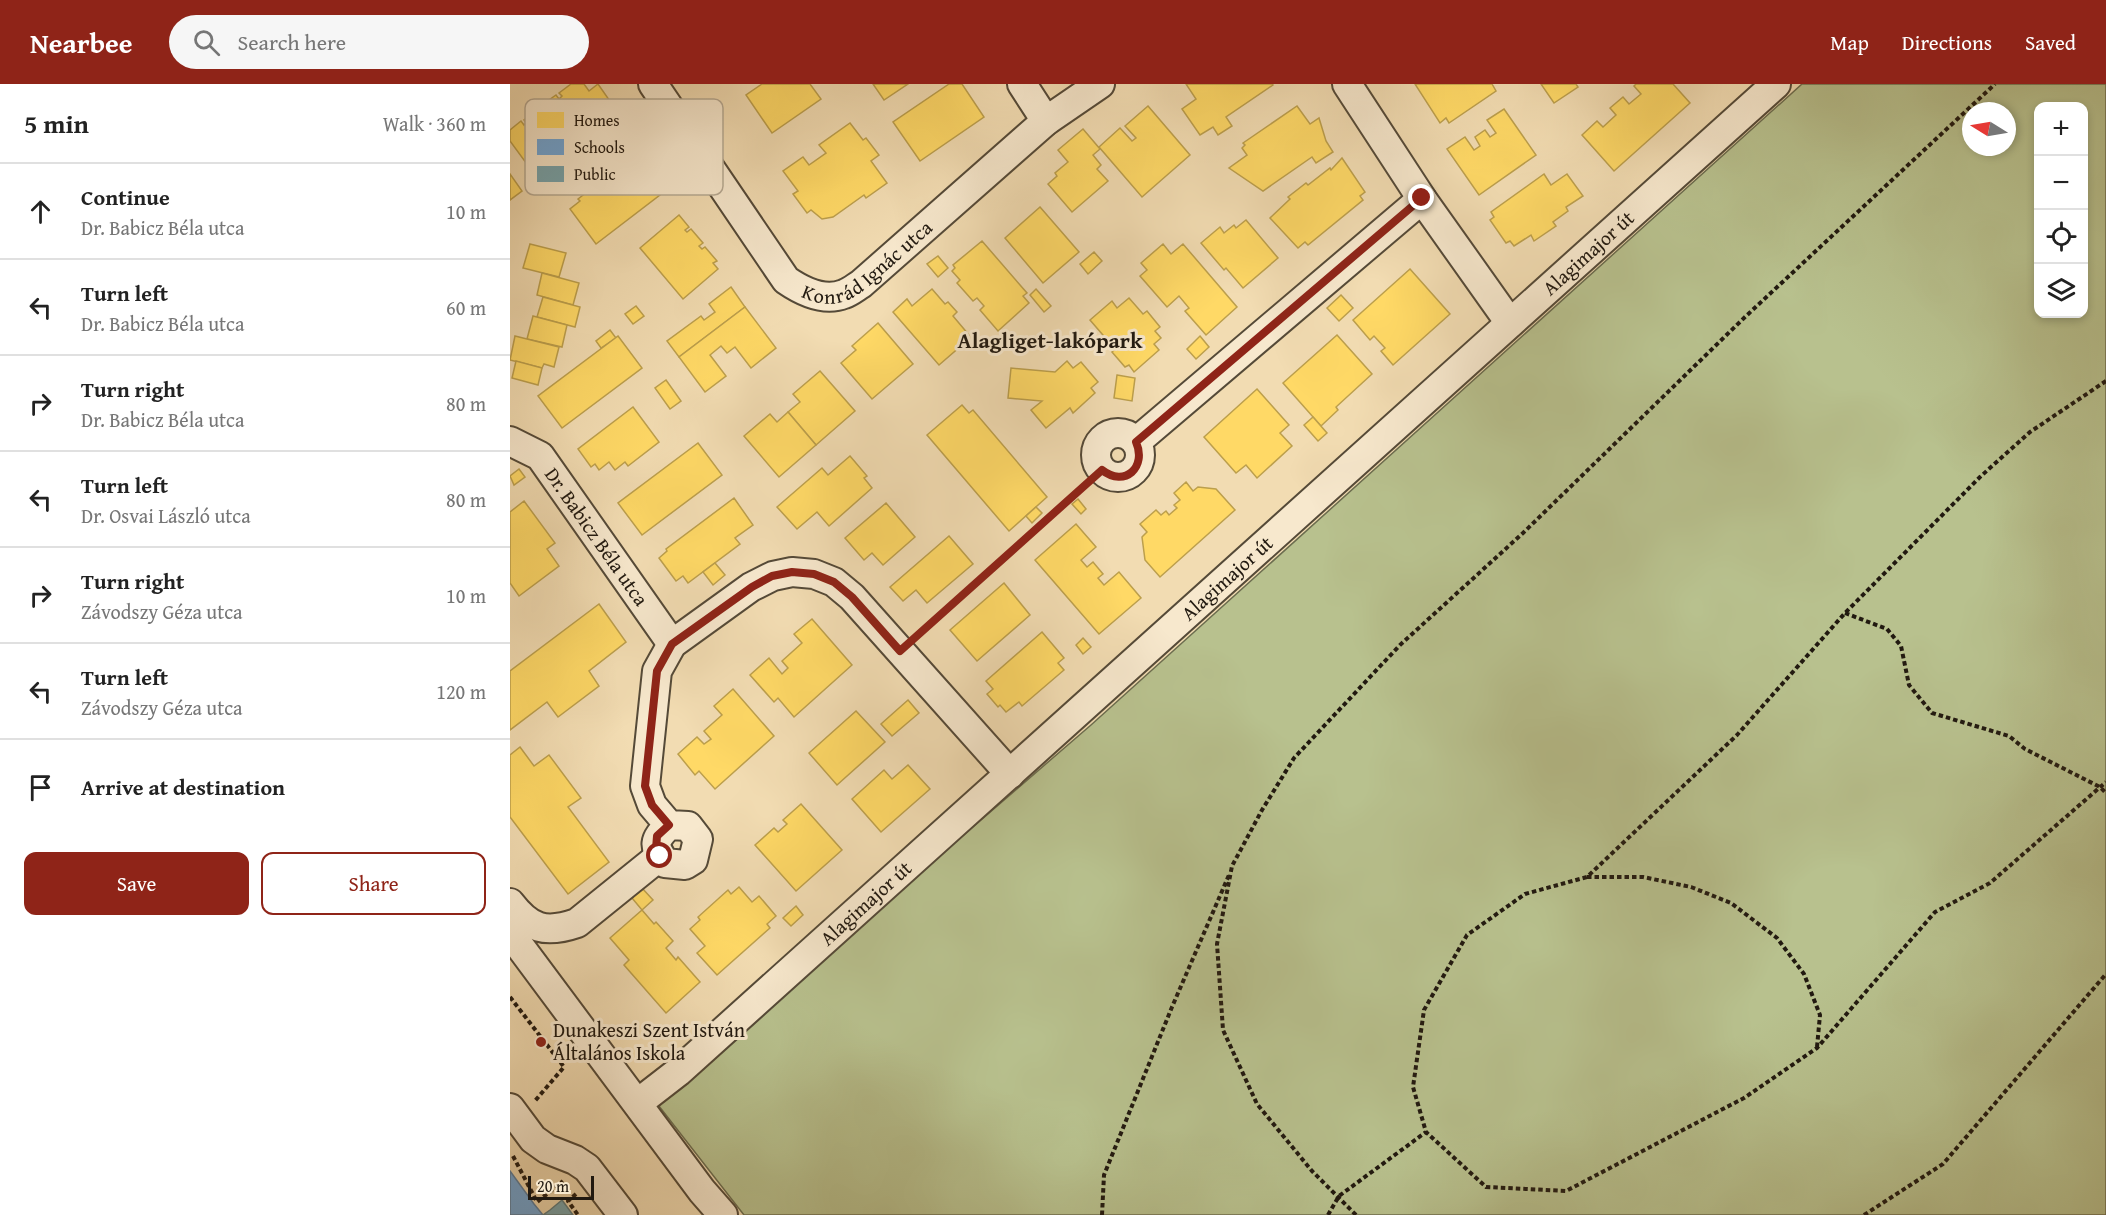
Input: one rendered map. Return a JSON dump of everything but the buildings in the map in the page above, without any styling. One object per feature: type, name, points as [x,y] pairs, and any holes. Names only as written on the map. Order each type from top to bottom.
[{"type":"street","name":"Konrád Ignác utca","points":[[653,84],[663,99]]},
{"type":"street","points":[[1022,84],[1046,121]]},
{"type":"street","name":"Konrád Ignác utca","points":[[723,187],[786,280],[803,291],[826,296],[844,294],[861,284],[1046,121],[1100,84]]},
{"type":"street","points":[[1347,84],[1422,198],[1510,323]]},
{"type":"street","name":"Alagimajor út","points":[[638,1103],[678,1072],[1776,84]]},
{"type":"street","points":[[1102,470],[1096,460],[1096,451],[1105,437],[1116,433],[1127,435],[1136,442],[1422,198]]},
{"type":"street","name":"Dr. Babicz Béla utca","points":[[510,441],[540,456],[672,644]]},
{"type":"street","points":[[510,903],[524,921],[548,929],[561,928],[577,923],[660,856],[665,863],[685,865],[693,860],[698,840],[688,826],[669,825],[652,805],[645,786],[657,671],[672,644],[752,587],[772,576],[792,572],[814,574],[834,582],[852,597],[1010,774]]},
{"type":"street","points":[[510,933],[723,1215]]},
{"type":"street","points":[[604,1059],[632,1075],[678,1072]]},
{"type":"street","points":[[521,1118],[533,1139],[547,1149],[575,1160],[586,1178],[623,1215]]},
{"type":"path","points":[[1102,1215],[1104,1175],[1168,1017],[1232,866],[1262,810],[1294,758],[1400,645],[1523,532],[1745,317],[1995,84]]},
{"type":"path","points":[[1587,877],[1737,735],[1845,613],[1989,469],[2030,432],[2106,381]]},
{"type":"path","points":[[900,651],[1102,470]]},
{"type":"path","points":[[1845,613],[1887,629],[1901,646],[1909,685],[1932,713],[2008,736],[2025,749],[2100,787],[2106,793]]},
{"type":"path","points":[[1817,1048],[1820,1014],[1804,974],[1778,938],[1731,903],[1691,886],[1643,877],[1587,877],[1525,894],[1467,935],[1424,1010],[1413,1087],[1426,1131],[1486,1187],[1566,1191],[1744,1098],[1817,1048],[1935,912],[1990,884],[2106,782]]},
{"type":"path","points":[[1232,866],[1217,944],[1223,1030],[1257,1104],[1312,1171],[1356,1215]]},
{"type":"path","points":[[1864,1215],[1943,1164],[2106,975]]},
{"type":"path","points":[[510,997],[564,1067],[521,1118]]},
{"type":"path","points":[[1328,1215],[1339,1196],[1426,1131]]},
{"type":"path","points":[[510,1150],[537,1202],[586,1178]]},
{"type":"path","points":[[578,1215],[568,1202],[586,1178]]},
{"type":"green space","points":[[1802,84],[2106,84],[2106,1215],[744,1215],[655,1101],[1091,725]]},
{"type":"place","name":"Dunakeszi Szent István Általános Iskola","points":[[541,1042]]},
{"type":"district","name":"Alagliget-lakópark","points":[[1050,340]]},
{"type":"route","points":[[660,856],[656,849],[657,836],[669,825],[652,805],[645,786],[657,671],[672,644],[752,587],[772,576],[792,572],[814,574],[834,582],[852,597],[900,651],[1102,470],[1111,476],[1118,477],[1133,471],[1139,463],[1140,451],[1136,442],[1422,198]]}]
